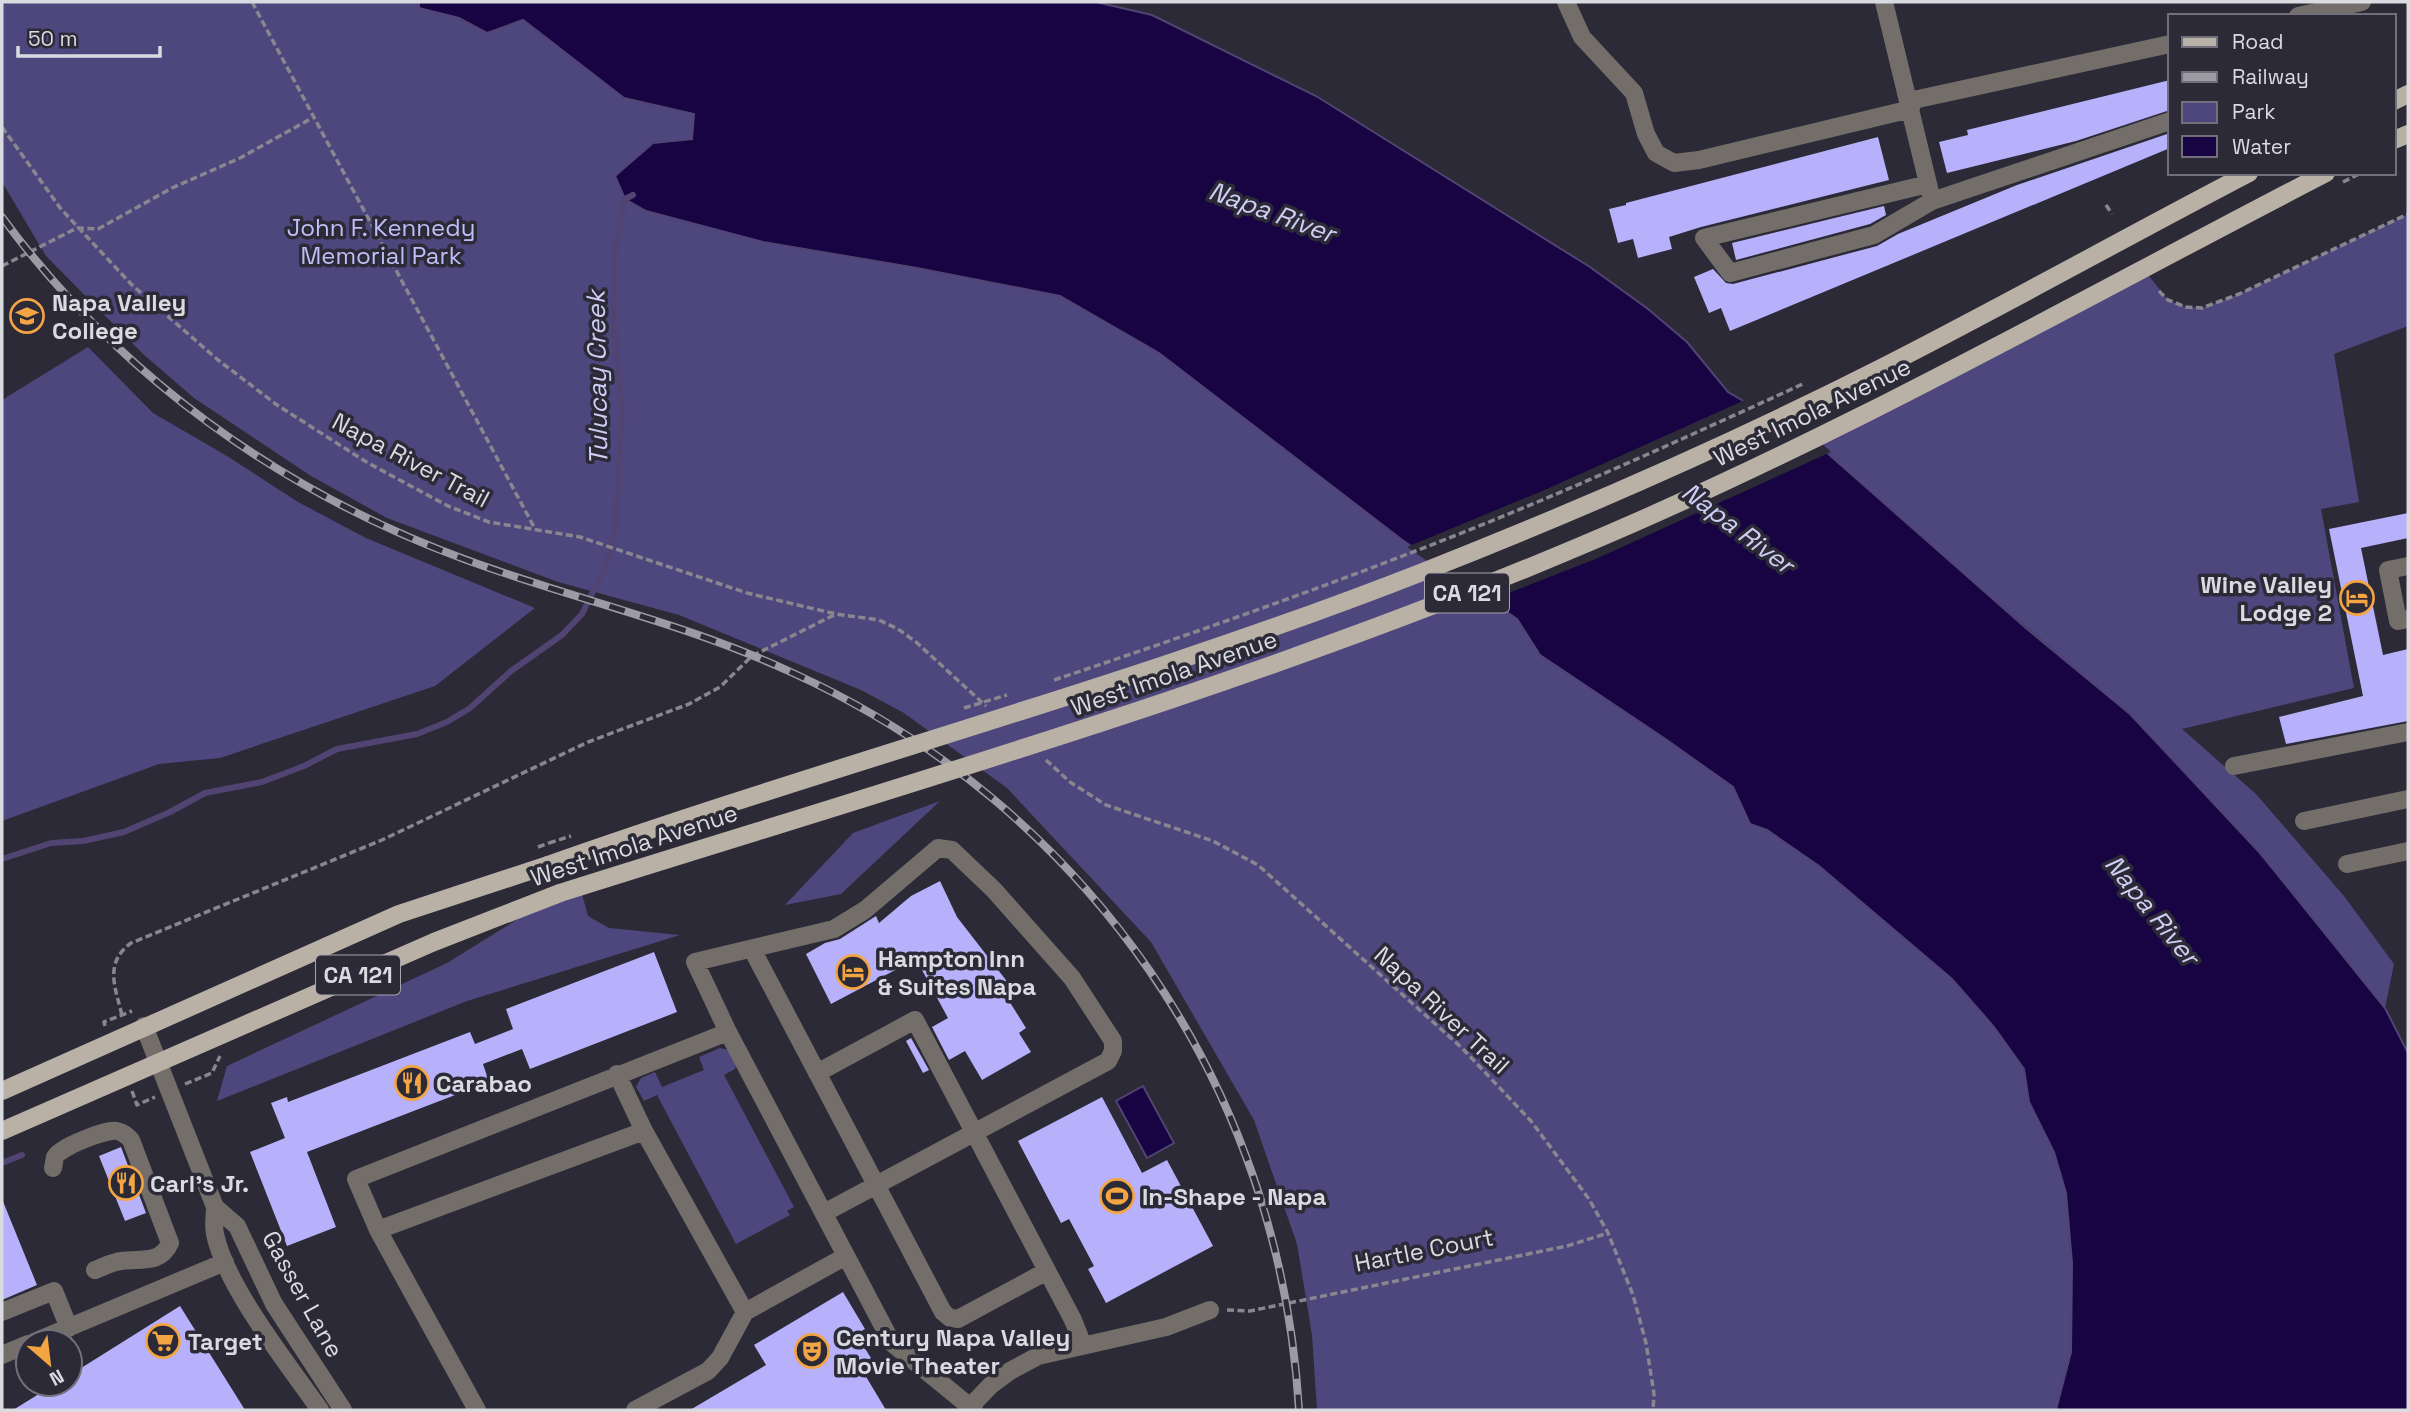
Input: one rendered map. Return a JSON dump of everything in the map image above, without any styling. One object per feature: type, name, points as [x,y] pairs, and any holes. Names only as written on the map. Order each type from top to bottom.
[{"type":"main road","name":"West Imola Avenue","points":[[2,1091],[399,914],[659,826],[1074,696],[1268,631],[1424,572],[1566,514],[1722,445],[1879,369],[2245,175]]},
{"type":"main road","name":"West Imola Avenue","points":[[2,1131],[434,942],[560,893],[946,774],[1241,677],[1437,605],[1568,552],[1737,477],[1895,401],[2322,175]]},
{"type":"street","points":[[1566,2],[1582,37],[1634,93],[1646,134],[1656,153],[1674,163],[1699,160],[1910,105],[2168,44]]},
{"type":"street","points":[[1884,2],[1930,192]]},
{"type":"street","points":[[2307,14],[2362,2]]},
{"type":"street","points":[[1930,192],[1874,235],[1730,273],[1704,238],[1930,192],[2168,122]]},
{"type":"street","points":[[2408,566],[2388,570],[2398,621],[2408,619]]},
{"type":"street","points":[[2234,766],[2408,732]]},
{"type":"street","points":[[2304,821],[2408,799]]},
{"type":"street","points":[[824,1213],[1108,1061],[1113,1051],[1113,1041],[1072,978],[994,890],[952,850],[938,848],[865,910],[834,929],[695,962],[728,1031],[892,1343],[970,1409],[991,1385],[1038,1356],[1166,1327],[1210,1310]]},
{"type":"street","points":[[2347,864],[2408,851]]},
{"type":"street","points":[[752,949],[943,1312],[950,1318],[958,1319],[1047,1271]]},
{"type":"street","points":[[817,1073],[915,1020],[1073,1320],[1083,1345]]},
{"type":"street","name":"Gasser Lane","points":[[144,1026],[215,1207],[215,1232],[225,1262],[247,1302],[320,1410]]},
{"type":"street","points":[[477,1410],[378,1230],[356,1179],[728,1031]]},
{"type":"street","points":[[617,1074],[645,1131],[745,1312]]},
{"type":"street","points":[[53,1168],[54,1158],[60,1151],[92,1137],[112,1130],[120,1131],[131,1140],[170,1243],[162,1255],[151,1260],[120,1261],[95,1270]]},
{"type":"street","points":[[378,1230],[645,1131]]},
{"type":"street","name":"Gasser Lane","points":[[215,1207],[237,1226],[274,1304],[343,1410]]},
{"type":"street","points":[[635,1410],[708,1371],[720,1358],[745,1312],[846,1256]]},
{"type":"street","points":[[2,1311],[54,1291],[69,1328],[225,1262]]},
{"type":"path","points":[[252,2],[535,528]]},
{"type":"path","points":[[2,266],[78,228],[98,229],[172,188],[240,158],[314,117]]},
{"type":"path","name":"Napa River Trail","points":[[2,127],[78,228],[131,284],[218,360],[277,405],[368,463],[448,506],[489,522],[580,537],[747,593],[836,614],[879,620],[916,642],[973,694]]},
{"type":"path","points":[[2343,182],[2357,175]]},
{"type":"path","points":[[2106,205],[2112,214]]},
{"type":"path","points":[[2159,291],[2168,300],[2186,307],[2202,308],[2408,214]]},
{"type":"path","points":[[1045,682],[1255,611],[1446,540],[1633,461],[1809,382]]},
{"type":"path","points":[[121,1015],[113,979],[119,952],[131,943],[382,840],[588,742],[689,704],[720,687],[752,656],[836,614]]},
{"type":"path","points":[[958,710],[1007,694]]},
{"type":"path","name":"Napa River Trail","points":[[1054,767],[1070,782],[1107,805],[1213,841],[1258,866],[1441,1029],[1531,1121],[1589,1199],[1608,1233],[1633,1295],[1646,1343],[1654,1394],[1653,1410]]},
{"type":"path","points":[[549,843],[574,835]]},
{"type":"path","name":"Hartle Court","points":[[1250,1311],[1567,1246],[1608,1233]]},
{"type":"green space","name":"John F. Kennedy Memorial Park","points":[[2,2],[419,2],[420,8],[459,18],[487,33],[523,20],[624,97],[695,114],[692,139],[653,143],[646,211],[763,242],[1060,296],[1159,353],[1401,539],[1517,619],[1540,655],[1733,787],[1750,824],[1767,830],[1819,866],[1952,979],[1994,1027],[2024,1069],[2029,1102],[2054,1152],[2066,1193],[2072,1263],[2071,1352],[2056,1410],[1317,1410],[1312,1335],[1297,1244],[1254,1120],[1151,942],[1007,788],[904,713],[861,690],[679,615],[558,582],[387,518],[311,476],[194,398],[143,354],[46,256],[2,182]]},
{"type":"green space","points":[[2408,214],[2408,326],[2334,354],[2359,502],[2321,509],[2354,688],[2182,729],[2256,794],[2344,896],[2394,964],[2385,1008],[2260,853],[2130,714],[1808,443],[2130,276],[2149,276],[2168,300],[2186,307],[2202,308],[2239,294]]},
{"type":"green space","points":[[88,347],[153,413],[298,502],[366,538],[535,608],[435,686],[220,758],[159,764],[2,821],[2,400]]},
{"type":"green space","points":[[940,801],[841,894],[785,905],[853,833]]},
{"type":"green space","points":[[580,887],[588,916],[609,928],[680,935],[467,1001],[217,1101],[227,1066],[447,963],[560,893]]},
{"type":"green space","points":[[720,1048],[729,1050],[736,1065],[735,1069],[724,1075],[794,1207],[787,1211],[790,1215],[736,1244],[657,1095],[644,1101],[636,1087],[641,1078],[655,1072],[662,1087],[704,1070],[699,1057]]},
{"type":"water","name":"Napa River","points":[[419,2],[1096,2],[1152,15],[1316,96],[1590,267],[1648,309],[1687,342],[1728,392],[1817,444],[2027,629],[2130,714],[2260,853],[2385,1008],[2408,1053],[2408,1410],[2056,1410],[2071,1352],[2072,1263],[2066,1193],[2054,1152],[2029,1102],[2024,1069],[1994,1027],[1952,979],[1819,866],[1767,830],[1750,824],[1733,787],[1540,655],[1517,619],[1401,539],[1159,353],[1060,296],[763,242],[646,211],[625,199],[615,176],[653,143],[692,139],[694,114],[624,98],[523,20],[487,33],[459,18],[419,8]]},
{"type":"water","points":[[1143,1086],[1174,1143],[1147,1158],[1116,1101]]},
{"type":"pier","points":[[1747,399],[1819,441],[1831,452],[1598,558],[1486,602],[1407,547],[1549,488]]},
{"type":"building","points":[[2168,80],[2168,111],[2076,141],[1947,173],[1939,142],[1968,135],[1967,130]]},
{"type":"building","points":[[2168,134],[2168,149],[1730,331],[1721,308],[1709,313],[1694,277],[1713,269],[1726,283],[1733,284],[1877,246],[1898,234],[2017,185]]},
{"type":"building","points":[[1878,137],[1889,180],[1701,227],[1669,237],[1672,249],[1638,258],[1633,239],[1618,243],[1609,209]]},
{"type":"building","points":[[1884,206],[1886,215],[1870,224],[1736,260],[1732,243]]},
{"type":"building","points":[[2408,513],[2408,538],[2361,548],[2383,655],[2408,649],[2408,721],[2286,744],[2279,717],[2363,696],[2329,529]]},
{"type":"building","name":"Hampton Inn & Suites Napa","points":[[940,881],[957,917],[1009,984],[1001,988],[1026,1028],[1019,1033],[1031,1052],[982,1080],[965,1051],[949,1060],[932,1027],[948,1018],[916,959],[831,1004],[806,954],[825,943],[840,939],[876,916],[879,923],[911,896]]},
{"type":"building","points":[[654,952],[677,1012],[530,1069],[522,1049],[483,1064],[489,1082],[307,1152],[336,1227],[287,1246],[250,1152],[285,1138],[271,1103],[287,1097],[288,1102],[470,1032],[475,1044],[513,1029],[506,1009]]},
{"type":"building","points":[[911,1038],[929,1070],[923,1073],[906,1041]]},
{"type":"building","name":"In-Shape - Napa","points":[[1102,1097],[1142,1173],[1167,1160],[1213,1246],[1106,1303],[1088,1269],[1094,1266],[1069,1219],[1061,1223],[1018,1141]]},
{"type":"building","name":"Carl's Jr.","points":[[121,1147],[146,1213],[125,1221],[99,1156]]},
{"type":"building","points":[[2,1199],[37,1285],[2,1300]]},
{"type":"building","name":"Century Napa Valley Movie Theater","points":[[843,1292],[865,1329],[856,1334],[871,1358],[859,1365],[886,1410],[690,1410],[766,1365],[754,1345]]},
{"type":"building","name":"Target","points":[[180,1306],[245,1410],[13,1410],[32,1398],[84,1398],[84,1366]]},
{"type":"waterway","name":"Tulucay Creek","points":[[2,859],[51,843],[83,841],[124,832],[205,793],[262,782],[304,766],[337,749],[417,734],[447,722],[470,708],[511,671],[562,635],[582,614],[607,563],[616,523],[622,409],[614,325],[614,256],[625,199],[633,195]]},
{"type":"waterway","name":"Tulucay Creek","points":[[2,1163],[22,1155]]},
{"type":"railway","points":[[2,217],[48,274],[97,328],[151,377],[208,422],[268,463],[331,500],[396,532],[505,573],[713,640],[793,673],[899,730],[994,800],[1078,880],[1150,971],[1208,1070],[1253,1177],[1284,1291],[1299,1410]]},
{"type":"place","name":"Napa Valley College","points":[[27,316]]},
{"type":"place","name":"Wine Valley Lodge 2","points":[[2357,598]]},
{"type":"place","name":"Hampton Inn & Suites Napa","points":[[853,972]]},
{"type":"place","name":"Carabao","points":[[412,1083]]},
{"type":"place","name":"Carl's Jr.","points":[[126,1183]]},
{"type":"place","name":"In-Shape - Napa","points":[[1117,1196]]},
{"type":"place","name":"Target","points":[[163,1341]]},
{"type":"place","name":"Century Napa Valley Movie Theater","points":[[812,1351]]}]
